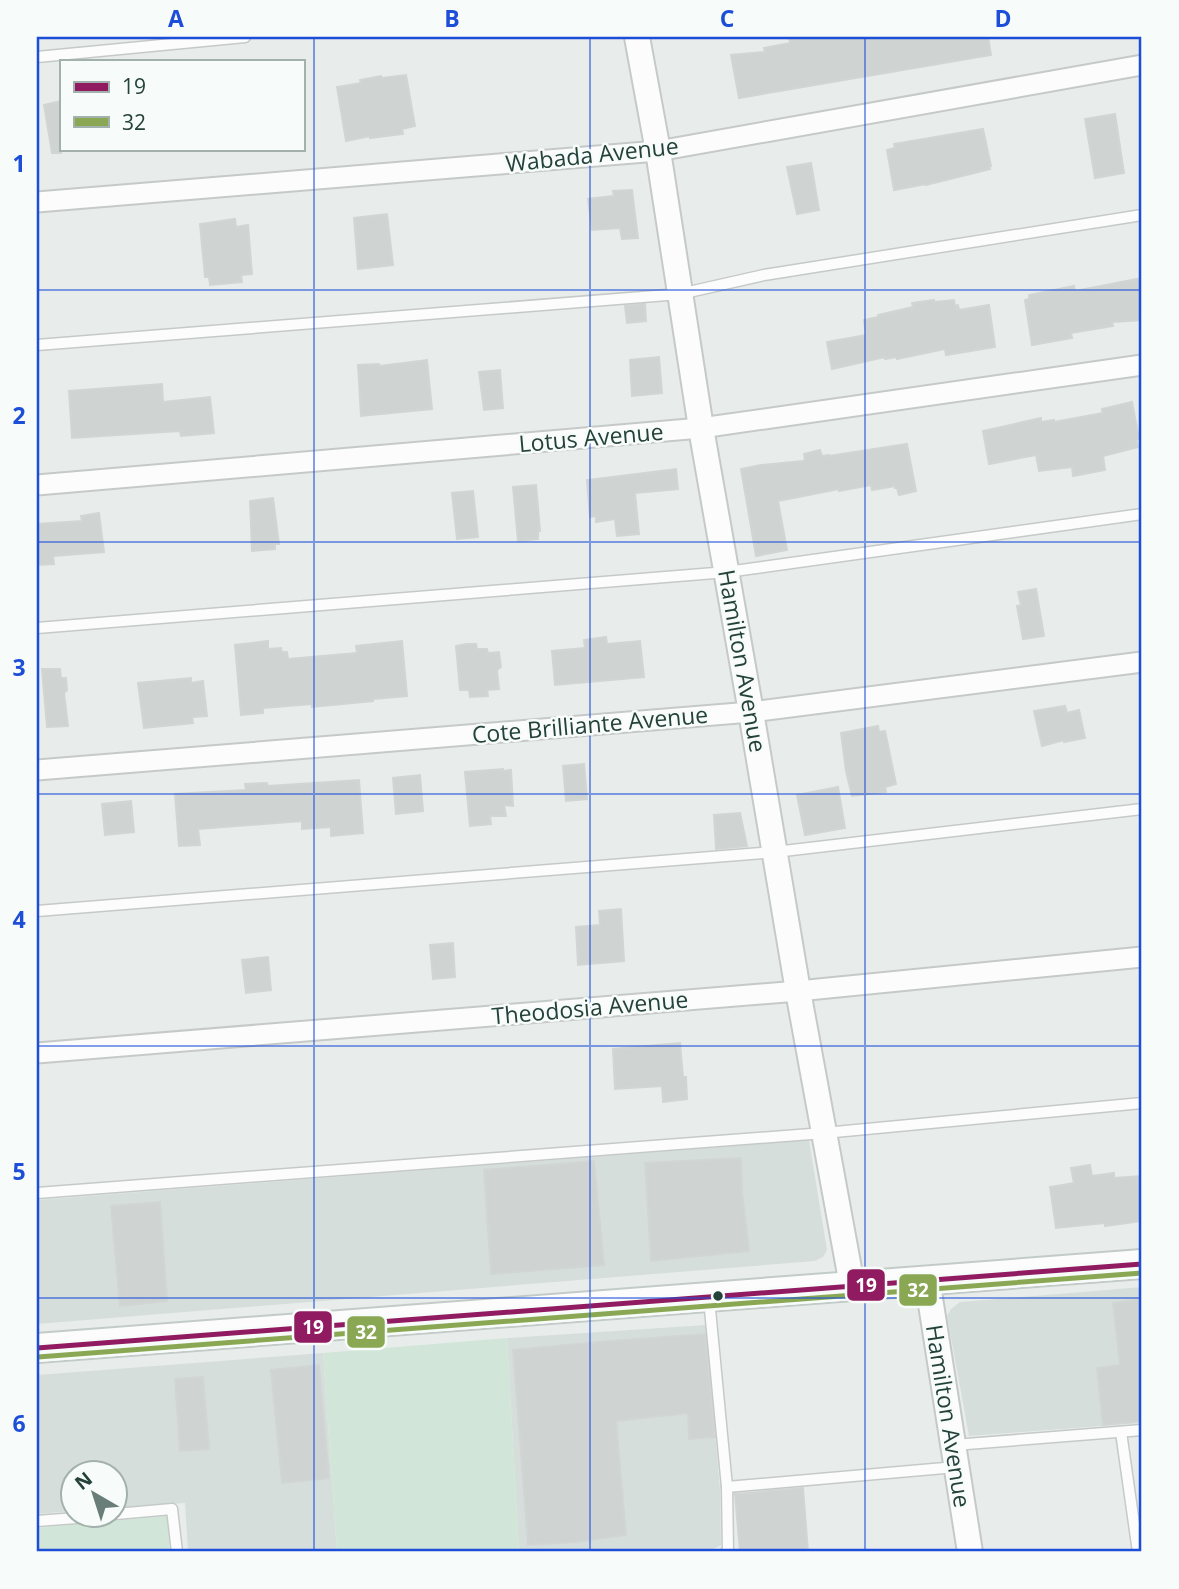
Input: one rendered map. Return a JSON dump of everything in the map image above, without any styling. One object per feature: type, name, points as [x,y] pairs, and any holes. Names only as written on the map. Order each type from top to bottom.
[{"type":"main road","points":[[37,1348],[1142,1264]]},
{"type":"street","name":"Hamilton Avenue","points":[[637,37],[658,151],[701,428],[798,991],[852,1285]]},
{"type":"street","name":"Wabada Avenue","points":[[37,202],[658,151],[1142,65]]},
{"type":"street","name":"Lotus Avenue","points":[[37,485],[701,428],[1142,365]]},
{"type":"street","name":"Cote Brilliante Avenue","points":[[37,769],[751,712],[1142,662]]},
{"type":"street","name":"Theodosia Avenue","points":[[37,1053],[798,991],[1142,957]]},
{"type":"street","name":"Hamilton Avenue","points":[[927,1279],[970,1552]]},
{"type":"lane","points":[[37,57],[245,37]]},
{"type":"lane","points":[[37,345],[680,294],[764,275],[1142,215]]},
{"type":"lane","points":[[37,628],[727,572],[1142,514]]},
{"type":"lane","points":[[37,911],[775,852],[1142,809]]},
{"type":"lane","points":[[37,1193],[824,1133],[1142,1103]]},
{"type":"lane","points":[[709,1296],[727,1487],[726,1552]]},
{"type":"lane","points":[[727,1487],[1142,1430]]},
{"type":"lane","points":[[1121,1432],[1138,1552]]},
{"type":"lane","points":[[130,1513],[172,1509],[177,1552]]},
{"type":"lane","points":[[37,1521],[60,1519]]},
{"type":"shaded area","points":[[809,1140],[827,1250],[823,1257],[815,1261],[37,1324],[37,1200]]},
{"type":"shaded area","points":[[1142,1287],[1142,1423],[969,1436],[947,1316],[951,1309],[960,1302]]},
{"type":"shaded area","points":[[706,1325],[720,1490],[721,1545],[707,1552],[519,1552],[507,1338]]},
{"type":"shaded area","points":[[323,1353],[337,1552],[188,1552],[185,1503],[130,1507],[130,1460],[60,1460],[60,1512],[37,1514],[37,1375]]},
{"type":"green space","points":[[507,1338],[519,1552],[337,1552],[323,1353]]},
{"type":"green space","points":[[167,1516],[170,1552],[37,1552],[37,1528],[60,1526],[60,1530],[130,1530],[130,1519]]},
{"type":"building","points":[[789,37],[988,37],[991,55],[739,98],[731,55],[765,52],[764,48],[790,43]]},
{"type":"building","points":[[406,75],[415,126],[402,129],[403,134],[346,141],[337,87],[381,76]]},
{"type":"building","points":[[60,101],[61,153],[52,153],[44,105]]},
{"type":"building","points":[[1115,114],[1124,173],[1095,178],[1085,119]]},
{"type":"building","points":[[983,129],[990,169],[894,190],[887,150],[895,148],[894,144]]},
{"type":"building","points":[[811,163],[819,210],[797,214],[787,167]]},
{"type":"building","points":[[632,190],[638,238],[622,239],[620,228],[592,230],[588,199],[614,196],[613,191]]},
{"type":"building","points":[[387,214],[393,265],[358,269],[354,218]]},
{"type":"building","points":[[235,219],[236,227],[248,225],[252,274],[241,275],[242,282],[210,285],[209,277],[205,277],[200,224]]},
{"type":"building","points":[[1142,278],[1142,320],[1112,322],[1113,326],[1071,333],[1072,338],[1032,345],[1025,300],[1029,299],[1029,295],[1074,286],[1075,291]]},
{"type":"building","points":[[954,300],[959,310],[989,305],[995,347],[946,355],[945,349],[897,359],[885,357],[832,369],[827,342],[866,335],[864,320],[913,307],[912,303]]},
{"type":"building","points":[[645,304],[646,321],[627,323],[625,306]]},
{"type":"building","points":[[659,357],[662,393],[632,396],[630,360]]},
{"type":"building","points":[[427,360],[432,409],[361,416],[358,365],[379,366]]},
{"type":"building","points":[[500,370],[503,408],[484,410],[479,372]]},
{"type":"building","points":[[162,384],[163,402],[210,397],[214,433],[181,436],[180,431],[72,438],[69,391]]},
{"type":"building","points":[[1132,402],[1138,447],[1103,456],[1105,470],[1073,476],[1072,467],[1039,471],[1036,455],[989,464],[983,431],[1041,418],[1041,422],[1054,422],[1103,413],[1102,409]]},
{"type":"building","points":[[907,444],[916,491],[899,495],[895,486],[872,490],[871,485],[778,501],[787,550],[756,556],[741,469],[803,461],[804,454],[820,450],[822,456],[829,456]]},
{"type":"building","points":[[676,469],[678,489],[635,493],[639,534],[617,536],[615,519],[596,522],[596,516],[590,517],[587,480]]},
{"type":"building","points":[[536,485],[540,531],[538,539],[518,541],[513,487]]},
{"type":"building","points":[[473,491],[478,537],[457,539],[452,493]]},
{"type":"building","points":[[273,498],[279,544],[275,544],[275,549],[252,551],[250,501]]},
{"type":"building","points":[[99,513],[104,552],[53,556],[54,564],[37,565],[37,524],[82,521],[81,516]]},
{"type":"building","points":[[1036,589],[1044,636],[1023,639],[1017,606],[1021,605],[1018,592]]},
{"type":"building","points":[[606,637],[607,644],[640,641],[644,677],[555,685],[552,651],[585,648],[584,640]]},
{"type":"building","points":[[268,641],[268,649],[281,648],[282,652],[287,652],[288,659],[357,653],[356,646],[402,641],[407,696],[312,707],[312,704],[263,708],[263,713],[241,715],[235,645]]},
{"type":"building","points":[[476,644],[477,649],[487,649],[488,653],[499,652],[499,689],[487,690],[488,696],[470,697],[469,690],[460,690],[456,646]]},
{"type":"building","points":[[42,669],[60,669],[61,678],[66,678],[67,690],[64,693],[68,726],[47,727]]},
{"type":"building","points":[[191,678],[191,683],[203,681],[207,716],[192,717],[193,723],[144,728],[138,683]]},
{"type":"building","points":[[1065,706],[1067,713],[1079,710],[1085,738],[1042,746],[1034,711]]},
{"type":"building","points":[[878,726],[879,732],[885,731],[896,784],[885,787],[886,792],[852,796],[841,733]]},
{"type":"building","points":[[584,764],[587,799],[566,801],[563,766]]},
{"type":"building","points":[[511,770],[513,806],[504,805],[506,816],[490,816],[491,824],[470,826],[465,772]]},
{"type":"building","points":[[420,775],[423,811],[396,814],[393,778]]},
{"type":"building","points":[[359,780],[363,833],[331,836],[331,827],[302,829],[302,821],[198,829],[200,845],[179,846],[175,794],[246,790],[245,784],[267,783],[268,786]]},
{"type":"building","points":[[838,787],[845,828],[805,835],[797,795]]},
{"type":"building","points":[[131,801],[134,832],[105,835],[102,804]]},
{"type":"building","points":[[740,813],[747,846],[716,849],[714,815]]},
{"type":"building","points":[[621,909],[624,961],[578,965],[576,927],[600,925],[599,911]]},
{"type":"building","points":[[453,943],[455,977],[433,979],[430,945]]},
{"type":"building","points":[[268,957],[271,990],[246,993],[242,960]]},
{"type":"building","points":[[680,1043],[687,1099],[663,1102],[662,1086],[615,1089],[613,1049]]},
{"type":"building","points":[[741,1158],[749,1251],[651,1261],[645,1163]]},
{"type":"building","points":[[594,1161],[604,1265],[491,1274],[484,1170]]},
{"type":"building","points":[[1090,1165],[1092,1176],[1114,1173],[1114,1178],[1142,1176],[1142,1221],[1056,1228],[1050,1187],[1074,1183],[1071,1168]]},
{"type":"building","points":[[160,1202],[167,1301],[120,1306],[111,1206]]},
{"type":"building","points":[[1142,1299],[1142,1421],[1103,1425],[1097,1368],[1120,1365],[1113,1303]]},
{"type":"building","points":[[705,1334],[715,1437],[689,1439],[688,1413],[616,1421],[626,1535],[528,1545],[513,1350]]},
{"type":"building","points":[[319,1365],[329,1478],[282,1483],[271,1370]]},
{"type":"building","points":[[203,1377],[209,1449],[180,1451],[175,1379]]},
{"type":"building","points":[[803,1488],[808,1552],[740,1552],[735,1494]]},
{"type":"transit line","name":"19","points":[[37,1348],[1142,1264]]},
{"type":"transit line","name":"32","points":[[38,1357],[1142,1273]]}]
